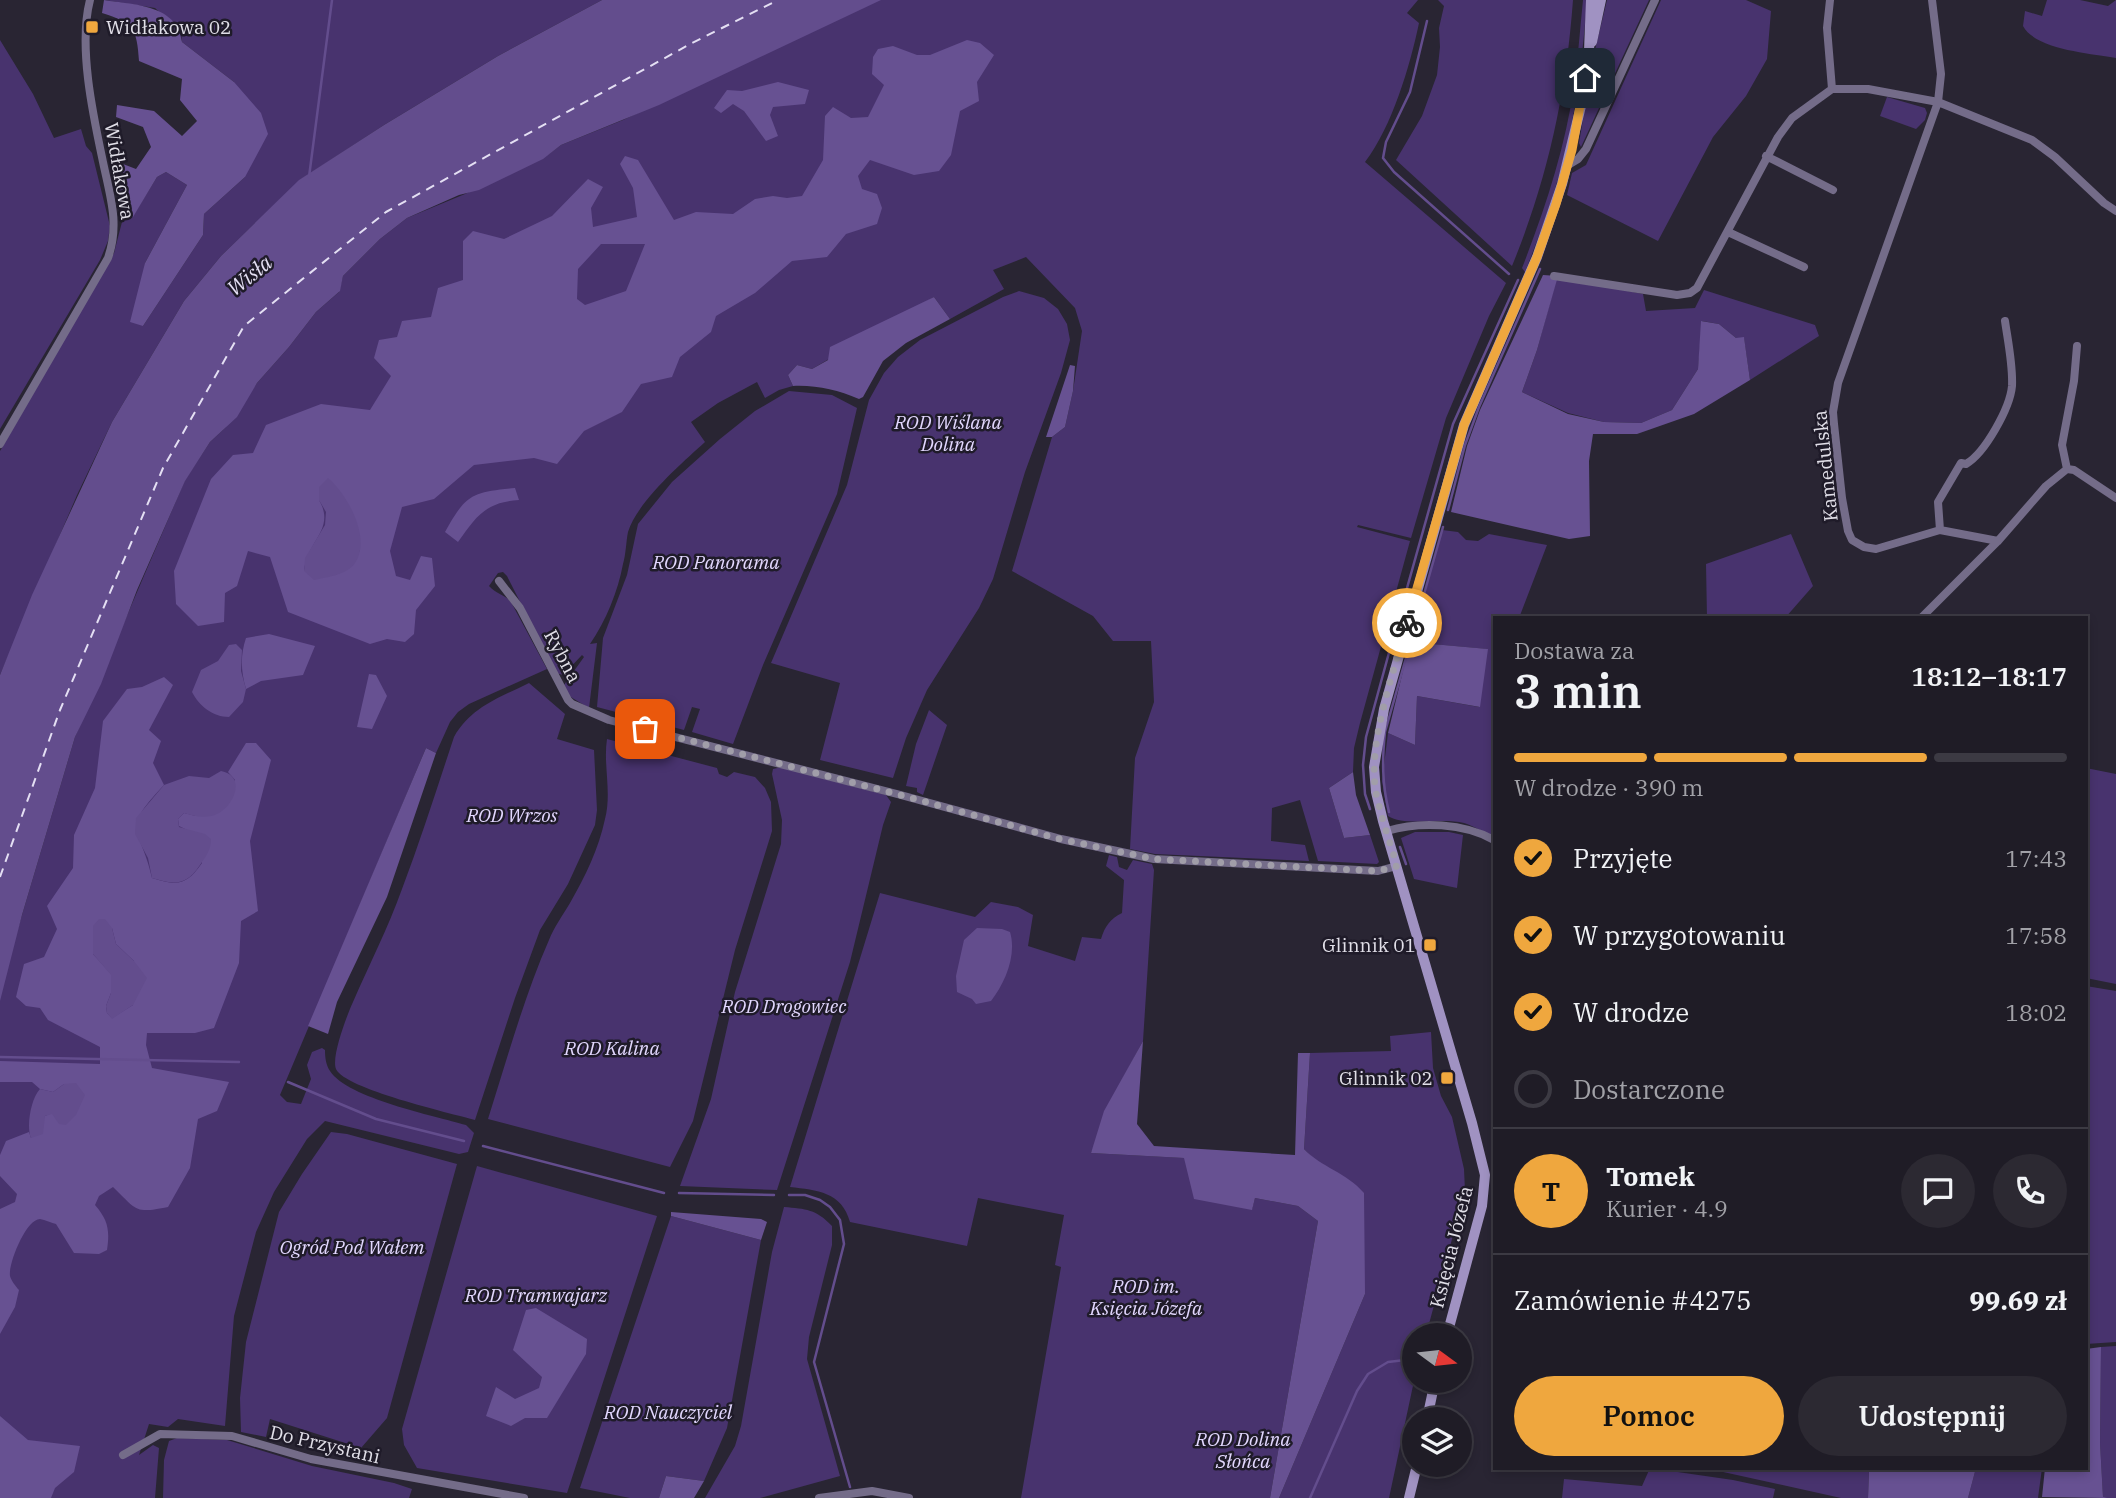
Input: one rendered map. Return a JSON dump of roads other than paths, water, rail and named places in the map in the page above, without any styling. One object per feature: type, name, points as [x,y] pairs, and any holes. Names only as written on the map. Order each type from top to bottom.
[{"type":"main road","name":"Księcia Józefa","points":[[1450,1323],[1480,1217],[1485,1175],[1376,792],[1374,767],[1384,709],[1464,425],[1540,248],[1567,164],[1581,106],[1591,0]]},
{"type":"main road","name":"Księcia Józefa","points":[[1588,51],[1601,0]]},
{"type":"main road","points":[[1409,1498],[1414,1477]]},
{"type":"street","name":"Widłakowa","points":[[0,444],[108,258],[113,244],[114,216],[90,88],[85,27],[90,0]]},
{"type":"street","name":"Księcia Józefa","points":[[1567,164],[1578,159],[1586,149],[1655,0]]},
{"type":"street","points":[[1829,0],[1832,89]]},
{"type":"street","points":[[1932,0],[1941,74],[1938,102]]},
{"type":"street","points":[[1554,276],[1677,295],[1690,293],[1697,288],[1766,156],[1792,118],[1832,89],[1868,89],[1938,102],[2032,140],[2116,211]]},
{"type":"street","name":"Kamedulska","points":[[1938,102],[1838,383],[1833,412],[1842,498],[1852,540],[1864,547],[1876,549],[1940,530],[1998,541]]},
{"type":"street","points":[[1766,156],[1833,190]]},
{"type":"street","points":[[1728,232],[1804,267]]},
{"type":"street","points":[[1940,530],[1938,502],[1961,463],[1966,464],[1979,454],[2011,394],[2005,321]]},
{"type":"street","points":[[2067,469],[2062,445],[2074,381],[2077,346]]},
{"type":"street","points":[[1924,616],[1998,541],[2046,486],[2067,469],[2074,470],[2116,498]]},
{"type":"street","name":"Rybna","points":[[499,582],[520,608],[568,700],[609,720],[1060,839],[1154,859],[1378,871],[1397,866]]},
{"type":"street","points":[[1387,831],[1444,825],[1475,832],[1493,841]]},
{"type":"street","points":[[1485,1175],[1493,1169]]},
{"type":"street","name":"Do Przystani","points":[[123,1455],[160,1434],[232,1436],[311,1459],[524,1498]]},
{"type":"street","points":[[819,1498],[861,1491],[909,1498]]},
{"type":"water","name":"Wisła","points":[[602,0],[881,0],[659,105],[561,145],[543,159],[479,190],[459,195],[407,218],[380,239],[343,276],[340,291],[316,312],[257,383],[237,417],[210,442],[185,481],[137,590],[101,684],[75,737],[22,915],[0,1001],[0,675],[32,595],[112,422],[184,301],[221,256],[299,180],[498,56]]},
{"type":"water","points":[[328,478],[343,495],[355,517],[361,541],[360,553],[355,563],[347,570],[314,580],[304,571],[305,558],[325,525],[326,512],[319,500],[319,487]]},
{"type":"water","points":[[236,644],[242,650],[241,671],[246,689],[243,702],[229,717],[217,715],[198,702],[192,692],[201,670],[218,661],[229,645]]},
{"type":"water","points":[[221,771],[229,774],[236,786],[231,801],[225,808],[211,816],[184,813],[178,819],[179,827],[205,834],[211,839],[204,859],[185,880],[167,882],[152,878],[148,858],[135,834],[136,818],[164,785],[189,776],[209,778]]},
{"type":"water","points":[[99,919],[105,919],[112,928],[116,944],[147,978],[133,1005],[112,1019],[106,1006],[111,993],[111,975],[93,954],[93,926]]},
{"type":"water","points":[[977,928],[1010,932],[1012,950],[1005,977],[996,994],[991,1001],[976,1004],[957,992],[956,976],[964,940]]},
{"type":"water","points":[[76,1083],[85,1095],[76,1115],[66,1125],[59,1124],[52,1114],[45,1116],[43,1134],[31,1138],[30,1113],[40,1089],[53,1092],[64,1084]]},
{"type":"waterway","points":[[309,177],[332,0]]},
{"type":"waterway","points":[[1427,21],[1410,92],[1386,142],[1383,158],[1394,172],[1509,274]]},
{"type":"waterway","points":[[1448,510],[1465,445],[1479,407],[1540,269]]},
{"type":"waterway","points":[[1370,809],[1365,794],[1363,765],[1366,737],[1393,638],[1453,424],[1518,280]]},
{"type":"waterway","points":[[1389,812],[1383,772],[1385,732],[1443,527]]},
{"type":"waterway","points":[[1400,847],[1406,864]]},
{"type":"waterway","points":[[0,1057],[239,1062]]},
{"type":"waterway","points":[[288,1082],[376,1119],[464,1141]]},
{"type":"waterway","points":[[483,1146],[664,1193]]},
{"type":"waterway","points":[[679,1193],[774,1195]]},
{"type":"waterway","points":[[789,1195],[805,1195],[820,1200],[830,1207],[840,1220],[844,1244],[814,1362],[850,1487]]},
{"type":"waterway","points":[[1310,1498],[1357,1391],[1368,1374],[1388,1362],[1402,1360]]},
{"type":"place","name":"Widłakowa 02","points":[[92,27]]},
{"type":"place","name":"Glinnik 01","points":[[1430,945]]},
{"type":"place","name":"Glinnik 02","points":[[1447,1078]]},
{"type":"park label","name":"ROD Wiślana Dolina","points":[[948,433]]},
{"type":"park label","name":"ROD Panorama","points":[[716,562]]},
{"type":"park label","name":"ROD Wrzos","points":[[512,815]]},
{"type":"park label","name":"ROD Drogowiec","points":[[784,1006]]},
{"type":"park label","name":"ROD Kalina","points":[[612,1048]]},
{"type":"park label","name":"Ogród Pod Wałem","points":[[352,1247]]},
{"type":"park label","name":"ROD Tramwajarz","points":[[536,1295]]},
{"type":"park label","name":"ROD im. Księcia Józefa","points":[[1146,1297]]},
{"type":"park label","name":"ROD Nauczyciel","points":[[668,1412]]},
{"type":"park label","name":"ROD Dolina Słońca","points":[[1243,1450]]}]
